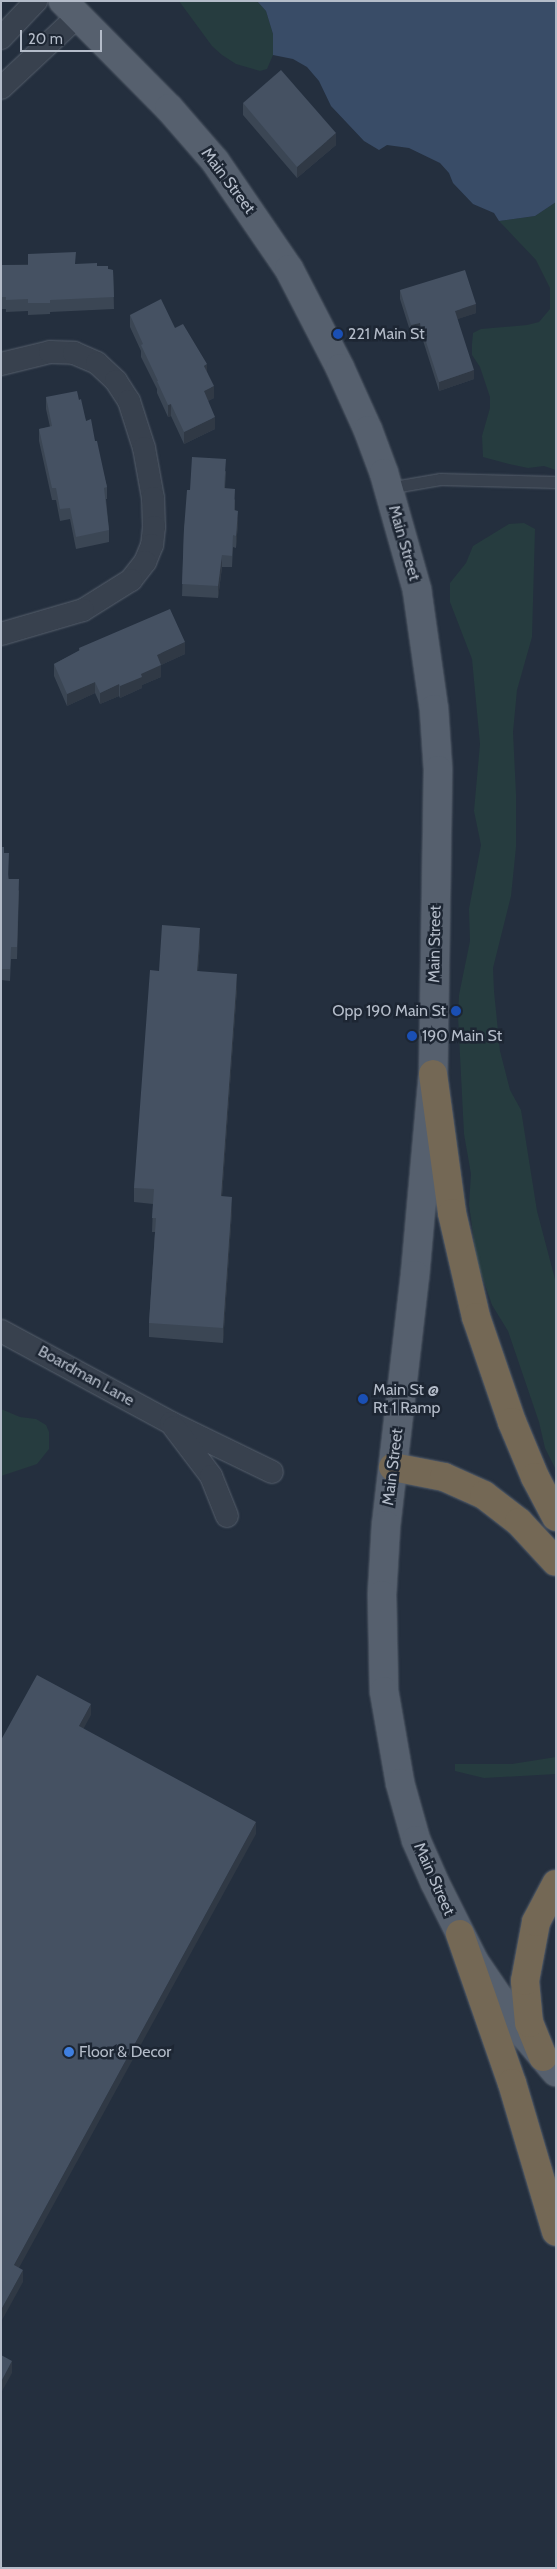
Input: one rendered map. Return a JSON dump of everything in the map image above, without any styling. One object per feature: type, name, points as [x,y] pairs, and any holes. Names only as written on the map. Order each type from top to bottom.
[{"type":"highway","points":[[433,1074],[452,1213],[476,1317],[512,1422],[535,1477],[556,1517]]},
{"type":"highway","points":[[393,1468],[444,1477],[484,1495],[519,1522],[556,1562]]},
{"type":"highway","points":[[549,2065],[529,2023],[525,1981],[530,1943],[536,1922],[556,1884]]},
{"type":"highway","points":[[460,1934],[512,2083],[556,2232]]},
{"type":"main road","name":"Main Street","points":[[70,8],[174,113],[215,161],[288,269],[340,368],[368,430],[388,488],[417,590],[434,709],[438,770],[433,1074],[415,1275],[393,1468],[382,1595],[385,1700],[400,1784],[416,1840],[460,1934],[495,1992],[549,2065]]},
{"type":"street","points":[[1,38],[36,1]]},
{"type":"street","points":[[1,88],[70,8]]},
{"type":"street","points":[[1,364],[50,352],[74,353],[97,362],[116,381],[129,401],[144,448],[153,498],[154,527],[152,545],[145,562],[131,580],[83,610],[1,634]]},
{"type":"street","name":"Boardman Lane","points":[[1,1330],[171,1422],[272,1472]]},
{"type":"street","name":"Boardman Lane","points":[[171,1422],[211,1476],[228,1516]]},
{"type":"lane","points":[[388,488],[440,479],[556,482]]},
{"type":"green space","points":[[179,1],[257,1],[266,11],[273,34],[273,55],[267,69],[260,71],[236,64],[222,55],[212,46]]},
{"type":"green space","points":[[556,202],[556,470],[544,466],[528,468],[483,457],[482,436],[490,408],[490,397],[480,367],[472,355],[472,344],[473,333],[481,329],[527,325],[539,322],[550,309],[550,288],[536,260],[499,221],[535,216]]},
{"type":"green space","points":[[524,523],[535,529],[532,637],[517,690],[513,732],[516,847],[511,896],[493,968],[500,1051],[510,1090],[521,1110],[537,1211],[556,1283],[556,1470],[545,1448],[539,1422],[508,1331],[492,1305],[477,1262],[469,1205],[471,1174],[464,1134],[458,1016],[459,995],[470,941],[469,909],[481,845],[474,811],[480,744],[472,659],[450,602],[450,583],[466,563],[473,546],[509,524]]},
{"type":"green space","points":[[1,1409],[20,1417],[36,1419],[46,1425],[49,1432],[49,1449],[37,1464],[1,1476]]},
{"type":"green space","points":[[556,1757],[556,1774],[484,1778],[455,1771],[455,1764],[512,1764]]},
{"type":"water","points":[[257,1],[556,1],[556,202],[535,216],[499,221],[494,213],[473,204],[453,183],[449,173],[440,163],[409,148],[387,145],[379,150],[364,141],[331,106],[319,81],[307,67],[293,59],[273,55],[273,34],[266,11]]},
{"type":"building","points":[[281,70],[336,133],[297,167],[243,103]]},
{"type":"building","points":[[76,252],[75,264],[97,263],[97,266],[108,266],[108,269],[113,270],[114,297],[50,300],[50,303],[28,303],[28,299],[6,300],[6,297],[1,297],[1,265],[28,265],[28,254]]},
{"type":"building","points":[[465,270],[476,304],[455,311],[474,370],[439,382],[420,323],[411,325],[400,290]]},
{"type":"building","points":[[161,299],[175,328],[183,324],[207,364],[204,366],[214,386],[204,391],[215,417],[184,432],[171,404],[168,405],[141,345],[143,344],[130,315]]},
{"type":"building","points":[[77,391],[79,400],[81,399],[86,421],[91,419],[95,441],[97,441],[107,487],[104,488],[109,530],[76,537],[70,508],[60,509],[56,488],[52,488],[39,429],[52,426],[46,397]]},
{"type":"building","points":[[192,457],[226,459],[224,488],[235,489],[234,510],[238,511],[236,536],[233,535],[232,556],[222,555],[218,586],[182,584],[187,490],[190,490]]},
{"type":"building","points":[[170,609],[185,642],[157,655],[161,665],[141,674],[142,677],[120,686],[119,684],[100,693],[95,682],[67,694],[54,664],[80,650],[79,648]]},
{"type":"building","points":[[1,847],[4,847],[4,853],[9,853],[8,879],[19,879],[17,947],[11,947],[10,969],[1,969]]},
{"type":"building","points":[[162,925],[200,928],[197,971],[237,974],[221,1196],[232,1197],[223,1328],[149,1323],[156,1218],[152,1218],[154,1189],[134,1188],[150,970],[159,971]]},
{"type":"building","name":"Floor & Decor","points":[[37,1675],[91,1704],[79,1726],[256,1822],[14,2265],[23,2270],[1,2310],[1,1740]]},
{"type":"building","points":[[1,2355],[12,2361],[1,2382]]},
{"type":"place","name":"221 Main St","points":[[338,334]]},
{"type":"place","name":"Opp 190 Main St","points":[[456,1011]]},
{"type":"place","name":"190 Main St","points":[[412,1036]]},
{"type":"place","name":"Main St @ Rt 1 Ramp","points":[[363,1399]]},
{"type":"place","name":"Floor & Decor","points":[[69,2052]]}]
